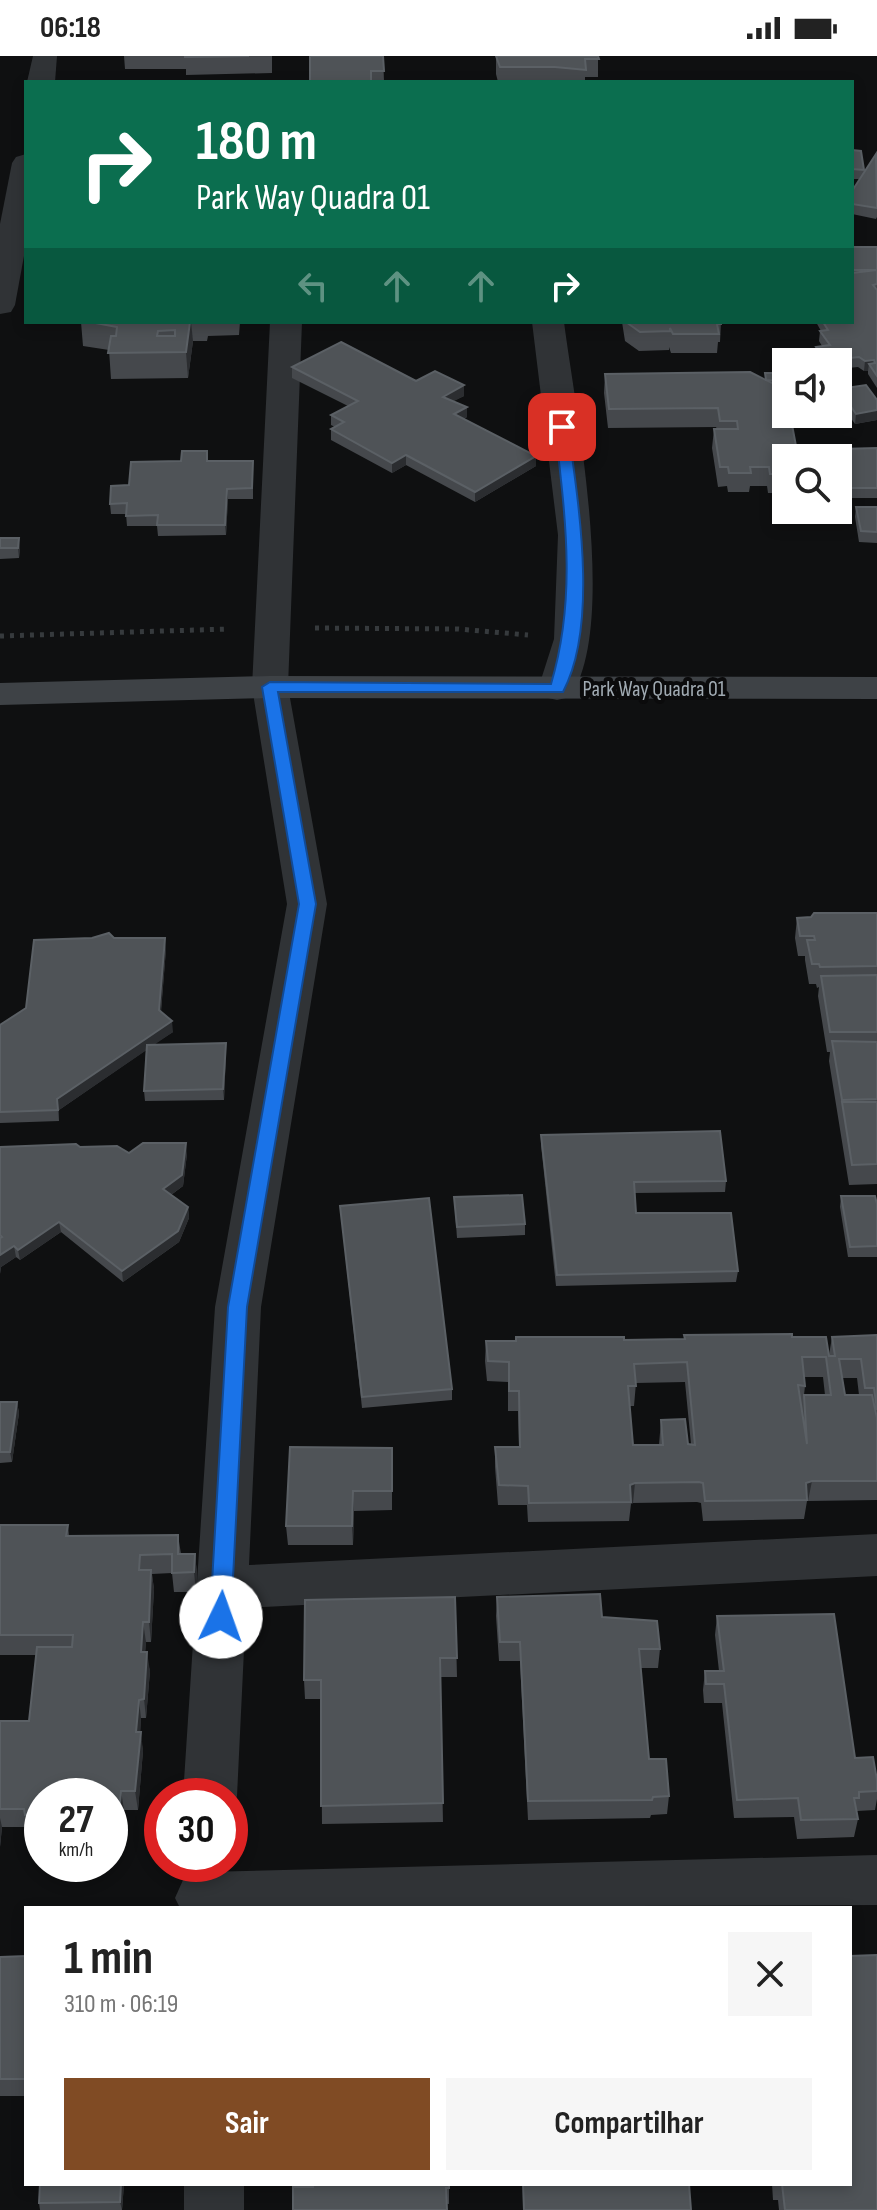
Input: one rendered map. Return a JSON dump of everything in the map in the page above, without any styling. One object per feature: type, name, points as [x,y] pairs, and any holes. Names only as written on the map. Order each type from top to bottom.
[{"type":"street","points":[[0,305],[24,174]]},
{"type":"street","points":[[211,1778],[238,1307],[307,904],[270,687],[286,324]]},
{"type":"street","points":[[548,324],[575,535],[572,639],[557,689]]},
{"type":"street","name":"Park Way Quadra 01","points":[[0,694],[270,687],[877,688]]},
{"type":"street","points":[[223,1588],[877,1555]]},
{"type":"street","points":[[204,1890],[877,1880]]},
{"type":"street","points":[[214,2186],[214,2210]]},
{"type":"path","points":[[0,636],[273,628],[458,629],[572,639]]},
{"type":"building","points":[[310,56],[383,56],[384,71],[371,71],[371,80],[310,80]]},
{"type":"building","points":[[496,56],[598,56],[599,59],[585,59],[586,70],[500,67]]},
{"type":"building","points":[[854,150],[861,151],[864,170],[854,169]]},
{"type":"building","points":[[876,154],[877,208],[854,204],[854,188]]},
{"type":"building","points":[[854,247],[877,247],[877,270],[854,270]]},
{"type":"building","points":[[877,270],[877,284],[873,285],[877,290],[877,376],[869,364],[875,363],[874,360],[852,358],[852,348],[816,347],[830,345],[820,331],[828,330],[824,324],[854,324],[854,273]]},
{"type":"building","points":[[101,324],[190,324],[186,352],[108,353],[111,336],[116,336],[117,327]],"holes":[[[175,330],[175,336],[157,336],[158,331]]]},
{"type":"building","points":[[629,324],[717,324],[719,334],[673,334],[670,328],[670,331],[640,332]]},
{"type":"building","points":[[341,342],[416,381],[435,371],[464,385],[443,397],[467,407],[454,414],[536,456],[475,492],[406,455],[392,463],[331,429],[344,422],[331,415],[358,401],[292,367]]},
{"type":"building","points":[[750,372],[772,383],[772,428],[793,428],[796,444],[772,444],[772,474],[769,467],[750,467],[751,473],[729,473],[728,467],[720,467],[714,429],[738,429],[737,421],[720,421],[718,408],[609,409],[605,374]]},
{"type":"building","points":[[765,373],[772,373],[772,381],[766,380]]},
{"type":"building","points":[[866,385],[877,400],[877,410],[856,414],[852,408],[852,387]]},
{"type":"building","points":[[877,448],[877,488],[852,488],[852,449]]},
{"type":"building","points":[[182,451],[207,451],[207,461],[253,461],[252,488],[227,489],[225,525],[157,525],[158,515],[126,516],[127,503],[110,504],[111,486],[129,485],[131,462],[181,461]]},
{"type":"building","points":[[856,507],[877,507],[877,532],[861,531]]},
{"type":"building","points":[[0,538],[19,538],[18,548],[0,548]]},
{"type":"building","points":[[814,913],[877,913],[877,966],[820,967],[819,964],[812,964],[807,940],[815,940],[814,936],[800,936],[797,918],[811,917]]},
{"type":"building","points":[[109,933],[114,938],[165,938],[159,1010],[172,1021],[57,1099],[58,1110],[0,1112],[0,1025],[26,1008],[34,940],[92,938]]},
{"type":"building","points":[[877,975],[877,1032],[830,1032],[821,976]]},
{"type":"building","points":[[832,1041],[877,1042],[877,1099],[842,1100]]},
{"type":"building","points":[[226,1043],[223,1089],[144,1091],[147,1045]]},
{"type":"building","points":[[842,1102],[877,1102],[877,1164],[852,1165]]},
{"type":"building","points":[[720,1131],[726,1181],[634,1182],[636,1213],[731,1213],[738,1271],[557,1275],[541,1135]]},
{"type":"building","points":[[143,1143],[186,1143],[182,1175],[163,1189],[188,1207],[178,1231],[122,1271],[59,1222],[18,1250],[14,1246],[0,1255],[0,1147],[76,1144],[80,1147],[117,1146],[129,1153]]},
{"type":"building","points":[[522,1195],[525,1224],[457,1227],[454,1197]]},
{"type":"building","points":[[841,1196],[875,1196],[877,1246],[850,1247]]},
{"type":"building","points":[[429,1198],[452,1389],[362,1397],[340,1206]]},
{"type":"building","points":[[792,1334],[792,1337],[826,1337],[829,1356],[835,1356],[832,1337],[877,1335],[877,1410],[874,1388],[865,1388],[861,1359],[839,1359],[845,1395],[872,1395],[877,1418],[877,1481],[812,1481],[806,1483],[807,1500],[705,1501],[703,1483],[635,1483],[630,1485],[631,1502],[529,1503],[528,1486],[499,1485],[495,1447],[520,1447],[519,1391],[509,1391],[509,1362],[488,1361],[486,1341],[516,1341],[516,1337],[685,1339],[684,1335]],"holes":[[[802,1357],[826,1357],[831,1395],[804,1395],[807,1444],[798,1385],[805,1386]],[[687,1362],[695,1445],[688,1444],[685,1419],[661,1420],[663,1445],[633,1445],[628,1386],[636,1386],[634,1364]]]},
{"type":"building","points":[[0,1402],[17,1402],[10,1452],[0,1452]]},
{"type":"building","points":[[290,1447],[392,1448],[392,1491],[353,1491],[352,1526],[286,1526]]},
{"type":"building","points":[[0,1525],[68,1525],[66,1536],[178,1535],[178,1554],[195,1554],[194,1572],[172,1573],[172,1554],[140,1555],[139,1570],[151,1570],[149,1622],[143,1622],[141,1652],[147,1652],[144,1699],[139,1700],[136,1732],[141,1732],[135,1791],[128,1791],[128,1778],[24,1778],[24,1809],[0,1809],[0,1721],[29,1721],[37,1647],[72,1647],[73,1635],[0,1635]]},
{"type":"building","points":[[600,1594],[602,1617],[657,1621],[660,1649],[639,1649],[649,1759],[666,1759],[669,1796],[653,1797],[652,1800],[528,1801],[520,1642],[500,1642],[497,1597]]},
{"type":"building","points":[[455,1597],[457,1658],[440,1658],[443,1803],[321,1806],[321,1680],[304,1680],[305,1600]]},
{"type":"building","points":[[834,1614],[855,1758],[873,1757],[877,1791],[859,1792],[859,1798],[854,1798],[858,1819],[801,1820],[798,1798],[737,1800],[724,1684],[706,1684],[705,1671],[724,1671],[717,1616]]},
{"type":"building","points":[[877,1955],[877,2210],[785,2210],[782,2186],[852,2186],[852,1956]]},
{"type":"building","points":[[24,1956],[24,2079],[0,2079],[0,1957]]},
{"type":"building","points":[[40,2186],[121,2186],[120,2202],[39,2203]]},
{"type":"building","points":[[523,2186],[689,2186],[691,2210],[524,2210]]},
{"type":"building","points":[[293,2187],[449,2188],[446,2188],[447,2210],[293,2210]]},
{"type":"route","points":[[221,1617],[238,1307],[307,904],[270,687],[557,689],[572,639],[575,535],[562,427]]}]
